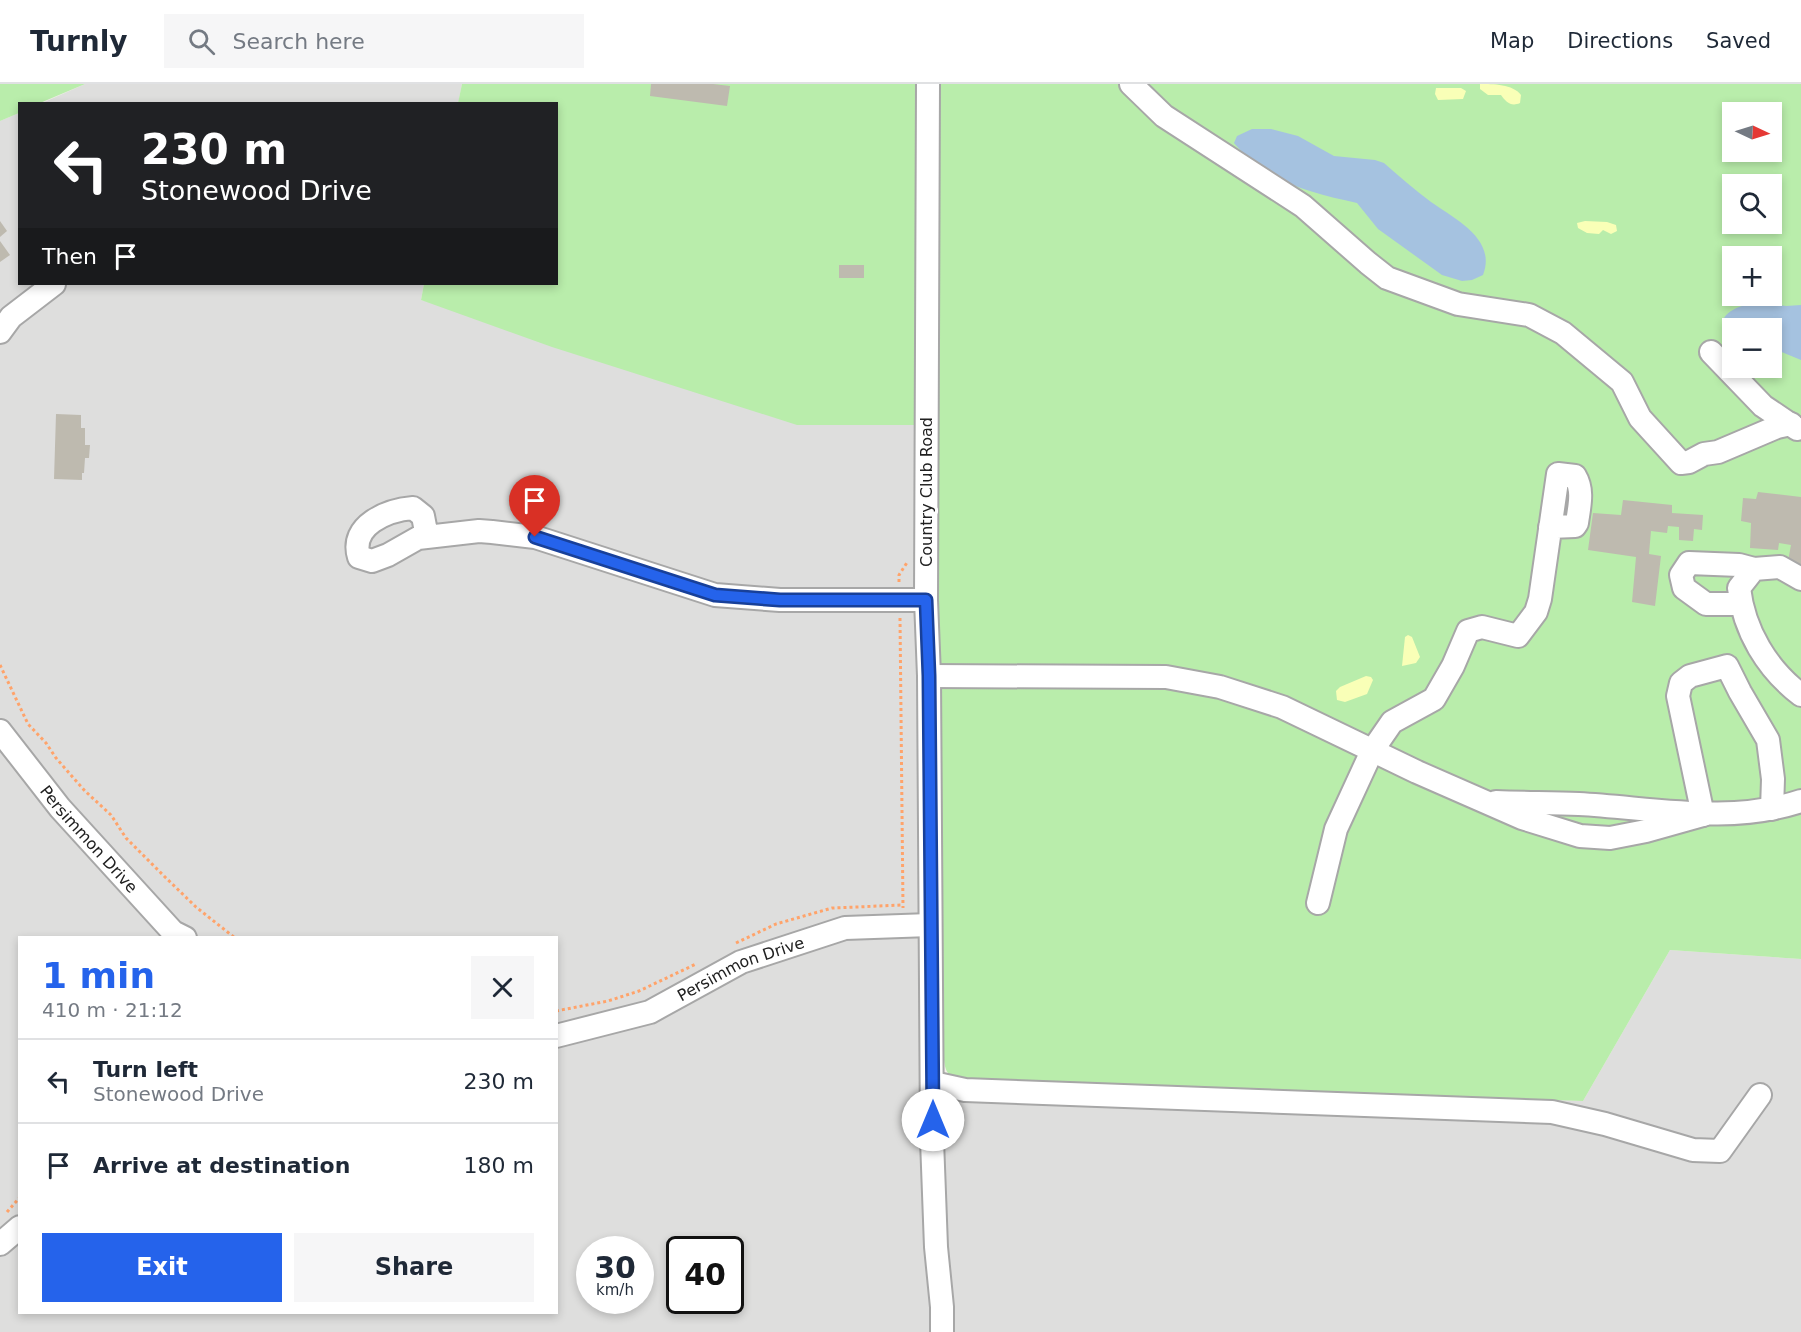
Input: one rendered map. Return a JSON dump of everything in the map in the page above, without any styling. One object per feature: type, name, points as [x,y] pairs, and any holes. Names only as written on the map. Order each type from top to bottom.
[{"type":"street","name":"Country Club Road","points":[[928,84],[926,600],[929,676],[934,1196],[942,1332]]},
{"type":"street","points":[[1131,84],[1164,117],[1303,207],[1387,278],[1458,304],[1529,315],[1563,333],[1622,382],[1640,418],[1681,463],[1689,462],[1704,454],[1718,452],[1777,427],[1796,428]]},
{"type":"street","points":[[0,332],[11,317],[53,285]]},
{"type":"street","points":[[1711,352],[1763,406],[1796,428]]},
{"type":"street","points":[[1318,903],[1336,829],[1372,751],[1392,722],[1434,699],[1453,666],[1468,631],[1482,627],[1518,636],[1522,632],[1536,612],[1550,527]]},
{"type":"street","points":[[427,537],[479,531],[535,537],[715,595],[780,600],[926,600]]},
{"type":"street","points":[[1741,604],[1706,604],[1684,588],[1682,575],[1689,563],[1739,565],[1754,569],[1780,567],[1801,579]]},
{"type":"street","points":[[1754,569],[1739,588],[1741,604],[1762,656],[1788,685],[1801,695]]},
{"type":"street","points":[[1703,815],[1694,763],[1678,696],[1681,683],[1690,676],[1762,656]]},
{"type":"street","points":[[1727,666],[1768,740],[1773,779],[1772,809]]},
{"type":"street","points":[[929,676],[1166,677],[1220,687],[1282,707],[1372,751],[1492,805],[1549,828],[1580,836],[1610,838],[1646,831],[1703,815]]},
{"type":"street","name":"Persimmon Drive","points":[[0,731],[60,808],[175,936]]},
{"type":"street","points":[[1492,805],[1579,804],[1703,815],[1772,809],[1801,801]]},
{"type":"street","name":"Persimmon Drive","points":[[558,1035],[650,1012],[741,962],[844,928],[930,925]]},
{"type":"street","points":[[933,1083],[965,1090],[1552,1112],[1605,1124],[1693,1150],[1720,1151],[1760,1095]]},
{"type":"street","points":[[0,1244],[12,1221]]},
{"type":"path","points":[[903,910],[899,575],[908,560]]},
{"type":"path","points":[[0,664],[28,724],[85,791],[111,815],[126,838],[166,878],[196,907],[232,936]]},
{"type":"path","points":[[12,1221],[18,1203]]},
{"type":"shaded area","points":[[0,84],[85,84],[42,102],[18,102],[18,113],[0,121]]},
{"type":"shaded area","points":[[85,84],[462,84],[458,102],[44,102]]},
{"type":"shaded area","points":[[462,84],[1801,84],[1801,959],[1670,950],[1583,1101],[964,1081],[952,1077],[946,1070],[943,1048],[936,425],[797,425],[552,347],[421,300],[424,285],[558,285],[558,102],[458,102]]},
{"type":"shaded area","points":[[18,113],[18,285],[424,285],[421,300],[918,425],[920,919],[850,919],[649,1003],[558,1030],[558,936],[18,936],[18,1314],[558,1314],[558,1042],[743,967],[844,933],[925,931],[927,1245],[932,1332],[0,1332],[0,121]]},
{"type":"shaded area","points":[[1670,950],[1801,959],[1801,1332],[950,1332],[941,1201],[940,1074],[1583,1101]]},
{"type":"sand","points":[[1480,84],[1502,85],[1513,89],[1521,95],[1520,103],[1509,103],[1501,95],[1488,95],[1480,89]]},
{"type":"sand","points":[[1436,88],[1461,88],[1466,91],[1463,99],[1438,100],[1435,94]]},
{"type":"sand","points":[[1607,222],[1616,225],[1617,231],[1611,234],[1603,230],[1599,234],[1587,233],[1578,228],[1577,223]]},
{"type":"sand","points":[[1408,635],[1412,637],[1420,657],[1416,663],[1402,666],[1405,637]]},
{"type":"sand","points":[[1366,676],[1373,680],[1367,694],[1345,702],[1337,700],[1336,691],[1340,687]]},
{"type":"water","points":[[1252,129],[1271,129],[1298,136],[1334,156],[1384,163],[1471,231],[1484,251],[1486,262],[1483,275],[1462,281],[1442,275],[1378,229],[1357,203],[1306,190],[1275,176],[1247,156],[1234,143],[1237,136]]},
{"type":"water","points":[[1801,305],[1801,360],[1782,352],[1782,318],[1724,318],[1743,306]]},
{"type":"building","points":[[651,84],[730,86],[727,106],[650,96]]},
{"type":"building","points":[[0,221],[7,231],[0,237]]},
{"type":"building","points":[[0,241],[10,255],[0,262]]},
{"type":"building","points":[[839,265],[864,265],[864,278],[839,278]]},
{"type":"building","points":[[56,414],[81,415],[81,428],[85,428],[85,445],[90,445],[89,458],[85,458],[82,480],[54,479]]},
{"type":"building","points":[[1758,492],[1801,497],[1801,568],[1788,561],[1791,545],[1779,543],[1778,550],[1750,548],[1751,523],[1741,521],[1743,498],[1756,499]]},
{"type":"building","points":[[1623,500],[1672,505],[1672,513],[1703,515],[1702,530],[1694,529],[1693,541],[1679,540],[1679,527],[1668,526],[1667,533],[1651,531],[1649,554],[1661,556],[1655,606],[1632,602],[1636,557],[1588,550],[1593,513],[1621,515]]},
{"type":"route","points":[[535,537],[715,595],[780,600],[926,600],[929,676],[933,1120]]}]
